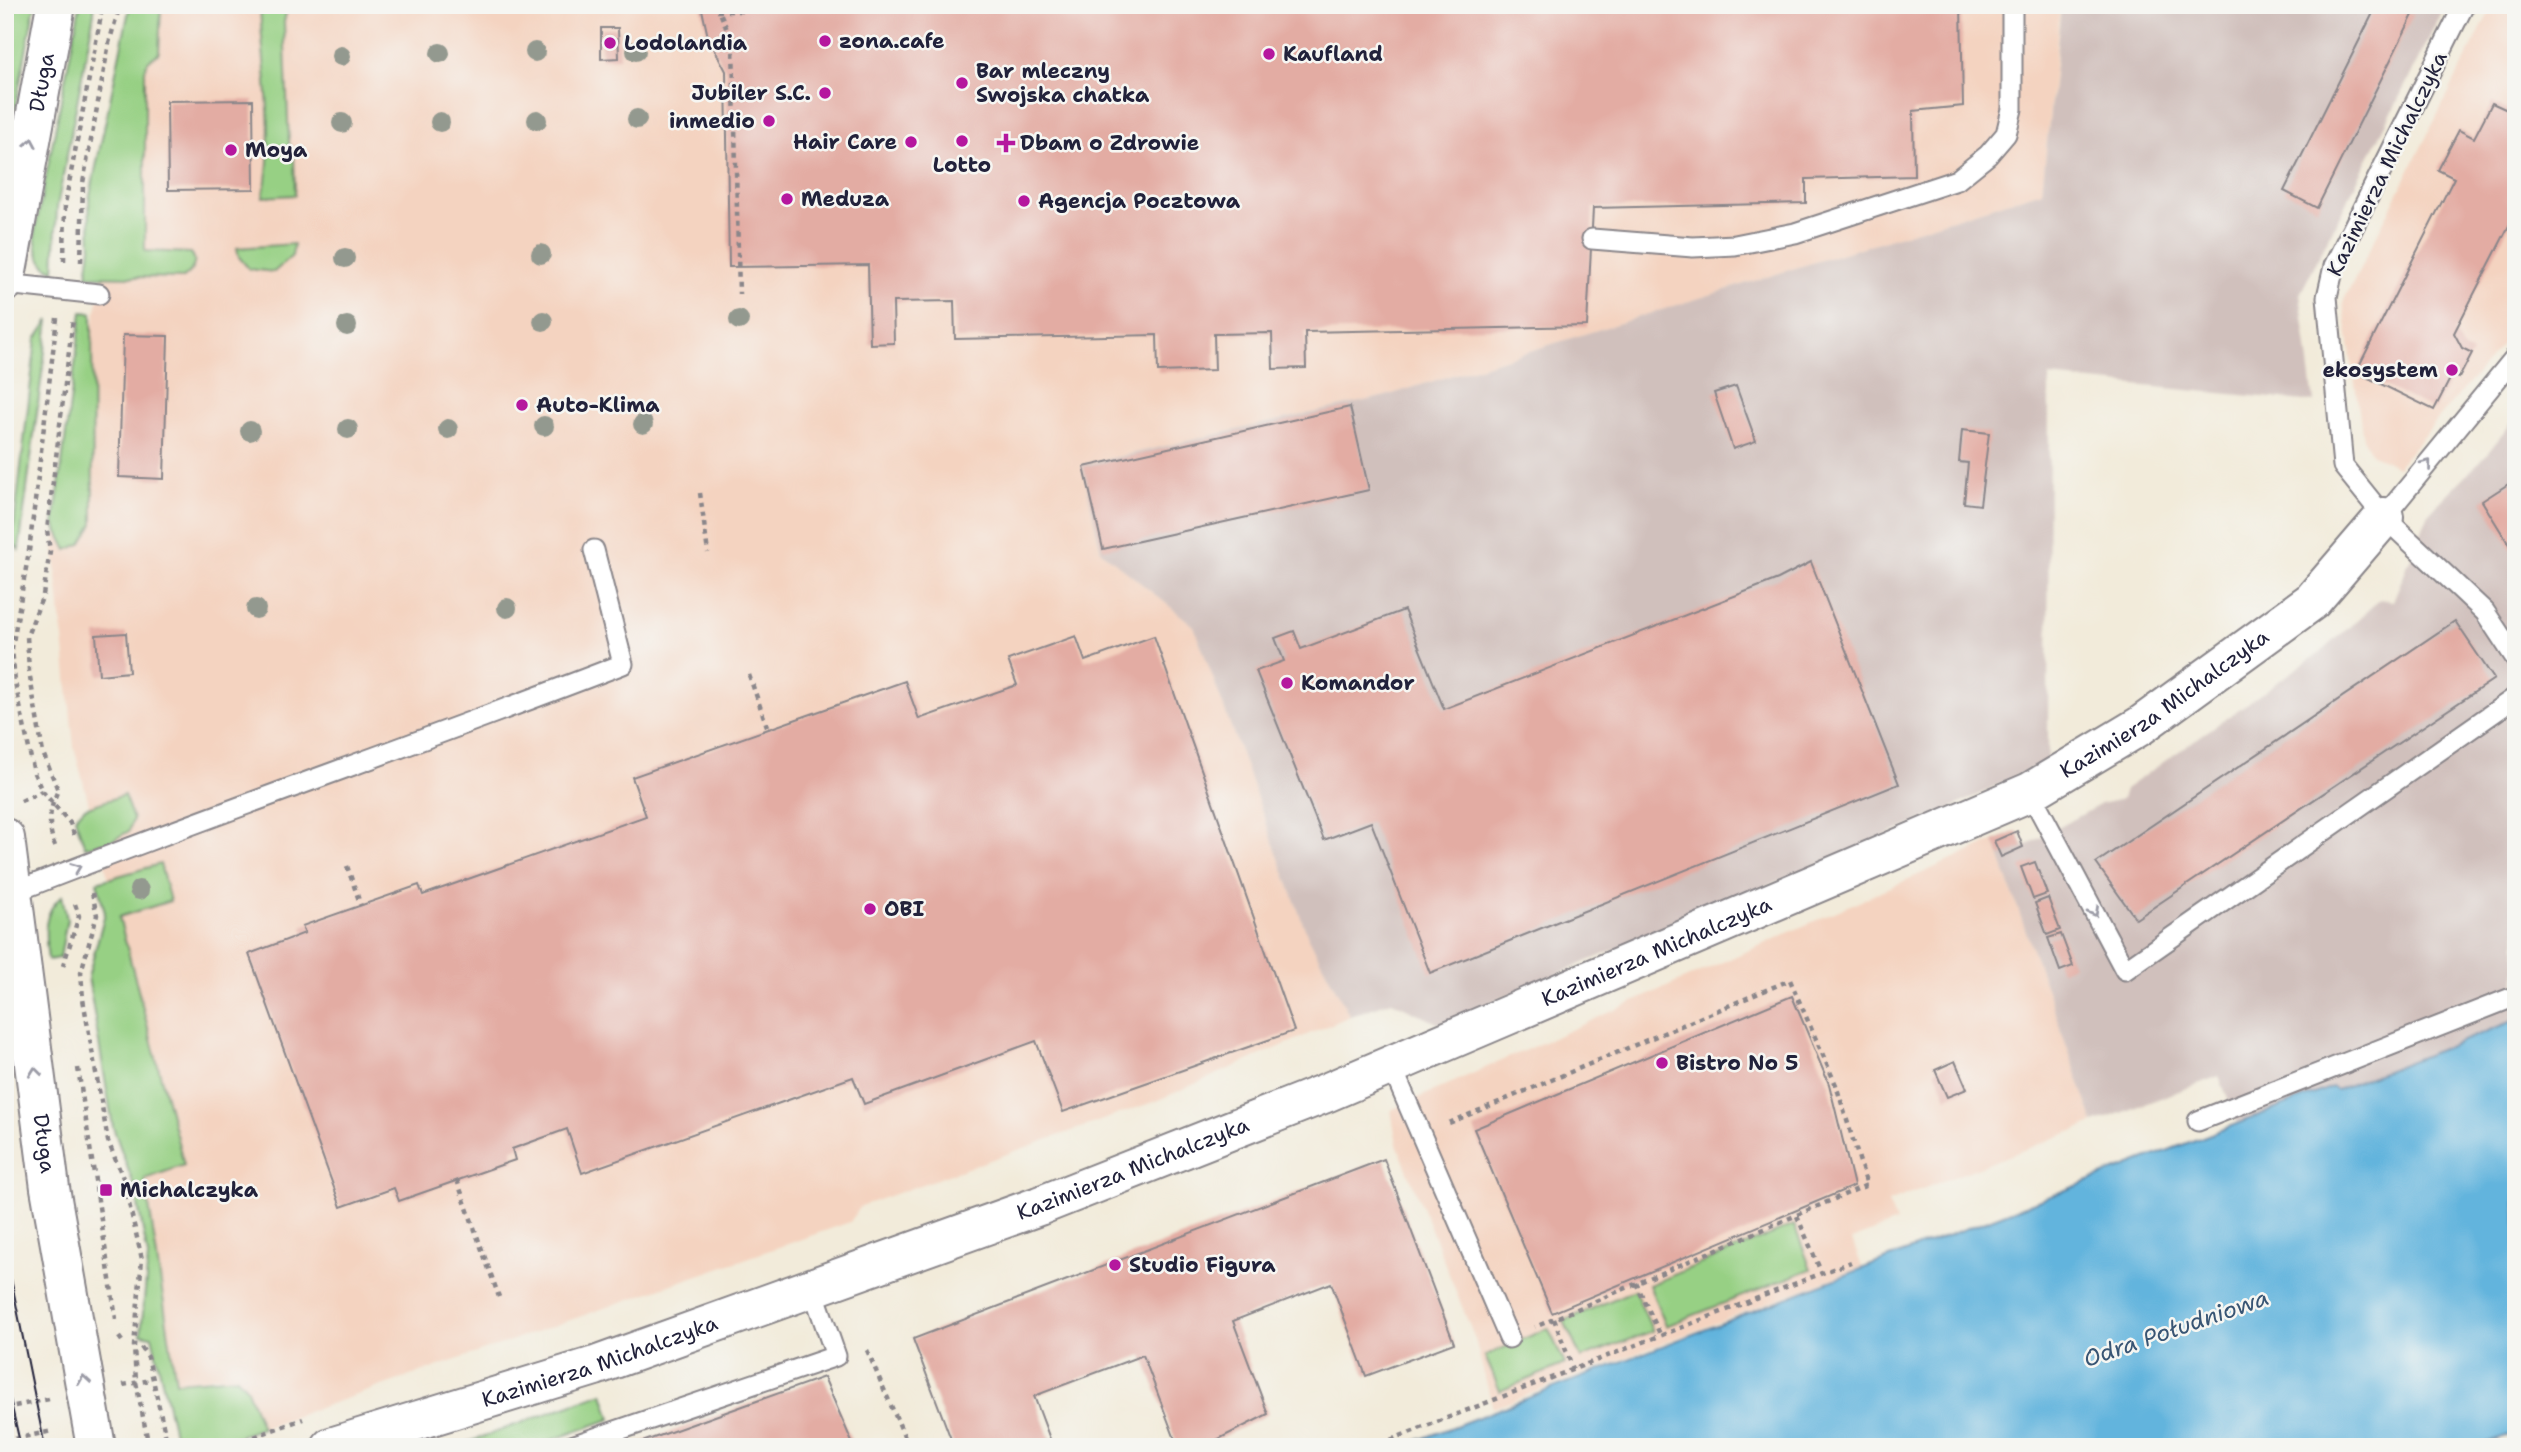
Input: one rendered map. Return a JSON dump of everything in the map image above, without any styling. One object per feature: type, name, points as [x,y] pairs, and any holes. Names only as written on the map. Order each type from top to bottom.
[{"type":"street","name":"Długa","points":[[5,283],[56,5]]},
{"type":"street","name":"Kazimierza Michalczyka","points":[[331,1447],[595,1366],[1040,1206],[1391,1065],[2030,792],[2140,726],[2312,600],[2384,517]]},
{"type":"street","name":"Długa","points":[[5,838],[50,1188],[96,1447]]},
{"type":"lane","points":[[1592,239],[1693,247],[1735,245],[1796,233],[1957,180],[1988,155],[2006,134],[2012,109],[2012,5]]},
{"type":"lane","name":"Kazimierza Michalczyka","points":[[2384,517],[2343,466],[2327,297],[2334,266],[2464,5]]},
{"type":"lane","points":[[5,283],[99,294]]},
{"type":"lane","points":[[2516,356],[2384,517],[2485,612],[2516,659]]},
{"type":"lane","points":[[12,893],[163,837],[240,805],[443,734],[623,664],[594,550]]},
{"type":"lane","points":[[2030,792],[2125,970],[2516,697]]},
{"type":"lane","points":[[2198,1121],[2516,996]]},
{"type":"lane","points":[[1391,1065],[1509,1338]]},
{"type":"lane","points":[[569,1447],[836,1356],[812,1287]]},
{"type":"path","points":[[59,857],[48,828],[52,803],[58,790],[43,753],[29,671],[27,636],[43,595],[50,551],[47,530],[69,291],[65,204],[103,5]]},
{"type":"path","points":[[77,843],[69,823],[42,791],[27,740],[12,648],[69,291],[84,246],[83,183],[109,43],[120,5]]},
{"type":"path","points":[[717,8],[742,11]]},
{"type":"path","points":[[717,8],[733,44],[739,294]]},
{"type":"path","points":[[700,493],[708,553]]},
{"type":"path","points":[[749,675],[768,729]]},
{"type":"path","points":[[18,801],[30,800],[42,791]]},
{"type":"path","points":[[347,866],[361,906]]},
{"type":"path","points":[[89,884],[97,915],[81,972],[83,999],[108,1141],[123,1178],[142,1259],[134,1346],[136,1382],[149,1447]]},
{"type":"path","points":[[62,969],[79,916],[70,891]]},
{"type":"path","points":[[1422,1134],[1790,980],[1836,1085],[1867,1185],[1509,1338]]},
{"type":"path","points":[[78,1067],[116,1322]]},
{"type":"path","points":[[457,1180],[499,1297]]},
{"type":"path","points":[[1797,1216],[1822,1273]]},
{"type":"path","points":[[1372,1447],[1851,1262]]},
{"type":"path","points":[[1636,1283],[1660,1334]]},
{"type":"path","points":[[1554,1319],[1573,1369]]},
{"type":"path","points":[[115,1332],[125,1345]]},
{"type":"path","points":[[141,1347],[148,1357],[168,1447]]},
{"type":"path","points":[[866,1347],[909,1447]]},
{"type":"path","points":[[2507,1447],[2516,1444]]},
{"type":"shaded area","points":[[146,5],[2060,5],[2042,191],[1386,396],[1082,465],[1101,551],[1194,626],[1308,937],[1350,1016],[1156,1101],[861,1206],[850,1222],[262,1428],[246,1387],[218,1376],[176,1382],[145,1179],[184,1165],[74,747],[54,548]]},
{"type":"shaded area","points":[[2061,5],[2446,5],[2300,294],[2314,402],[2049,377],[2048,760],[1953,807],[1439,1024],[1392,1001],[1350,1016],[1308,937],[1194,626],[1101,551],[1082,465],[1386,396],[2042,191]]},
{"type":"shaded area","points":[[2493,5],[2516,5],[2516,328],[2397,467],[2371,453],[2363,438],[2343,302]]},
{"type":"shaded area","points":[[2516,417],[2516,1020],[2337,1091],[2331,1087],[2237,1122],[2219,1076],[2094,1123],[1994,841],[2017,831],[2024,847],[2101,804],[2122,799],[2125,789],[2325,649],[2380,599],[2393,601],[2429,513],[2486,455]]},
{"type":"shaded area","points":[[1994,841],[2094,1123],[1888,1202],[1896,1222],[1852,1240],[1862,1267],[1493,1408],[1475,1339],[1397,1144],[1391,1110]]},
{"type":"green space","points":[[5,5],[35,5],[5,160]]},
{"type":"green space","points":[[80,5],[94,5],[94,13],[57,207],[54,271],[41,259],[35,231]]},
{"type":"green space","points":[[130,5],[161,5],[159,53],[148,61],[145,70],[145,251],[191,253],[193,267],[183,278],[87,276],[91,248],[89,200]]},
{"type":"green space","points":[[260,5],[288,5],[284,22],[289,143],[294,155],[295,195],[263,197],[269,125]]},
{"type":"green space","points":[[294,244],[292,256],[274,272],[249,269],[239,257],[237,248]]},
{"type":"green space","points":[[82,312],[92,313],[93,524],[81,544],[67,550],[54,524]]},
{"type":"green space","points":[[49,320],[19,550],[12,543],[36,339]]},
{"type":"green space","points":[[124,795],[133,819],[129,831],[111,841],[85,847],[75,818],[84,808]]},
{"type":"green space","points":[[160,864],[170,901],[119,917],[184,1165],[145,1179],[176,1382],[237,1377],[246,1387],[262,1428],[207,1447],[177,1447],[152,1336],[141,1334],[148,1257],[135,1189],[113,1127],[88,977],[105,913],[97,882]]},
{"type":"green space","points":[[62,896],[67,919],[60,958],[48,960],[46,925],[51,910]]},
{"type":"green space","points":[[1794,1225],[1811,1269],[1666,1326],[1649,1285]]},
{"type":"green space","points":[[1634,1290],[1653,1331],[1581,1358],[1564,1321]]},
{"type":"green space","points":[[1548,1328],[1565,1364],[1500,1391],[1485,1356]]},
{"type":"green space","points":[[603,1393],[611,1419],[532,1447],[455,1447]]},
{"type":"water","name":"Odra Południowa","points":[[2516,1020],[2516,1433],[2472,1447],[1401,1447],[2332,1087],[2337,1090]]},
{"type":"building","points":[[701,5],[1961,5],[1963,106],[1913,111],[1914,176],[1806,179],[1806,203],[1593,208],[1587,326],[1305,332],[1306,368],[1273,369],[1272,333],[1214,334],[1215,370],[1158,372],[1157,335],[955,339],[954,301],[893,302],[894,343],[870,344],[868,265],[729,267],[726,71],[708,37]]},
{"type":"building","points":[[2377,5],[2391,5],[2413,15],[2317,208],[2284,191]]},
{"type":"building","points":[[601,28],[618,28],[619,58],[601,59]]},
{"type":"building","points":[[253,100],[254,189],[168,190],[167,101]]},
{"type":"building","points":[[2492,103],[2516,114],[2516,212],[2454,333],[2462,348],[2472,353],[2459,378],[2452,375],[2434,410],[2356,372],[2454,178],[2438,170],[2459,130],[2474,138]]},
{"type":"building","points":[[123,335],[168,336],[164,479],[119,477]]},
{"type":"building","points":[[1736,386],[1756,441],[1733,449],[1714,393]]},
{"type":"building","points":[[1350,407],[1369,490],[1103,549],[1084,467]]},
{"type":"building","points":[[1962,430],[1989,433],[1980,505],[1964,503],[1968,463],[1959,462]]},
{"type":"building","points":[[2516,479],[2516,556],[2482,501]]},
{"type":"building","points":[[1811,562],[1899,784],[1430,973],[1371,822],[1324,840],[1256,671],[1284,661],[1275,638],[1294,631],[1301,649],[1404,610],[1444,709],[1778,579]]},
{"type":"building","points":[[2455,621],[2494,679],[2136,919],[2096,863]]},
{"type":"building","points":[[126,633],[129,672],[99,675],[96,635]]},
{"type":"building","name":"OBI","points":[[1076,636],[1085,661],[1154,636],[1294,1031],[1063,1112],[1036,1041],[864,1104],[853,1077],[582,1173],[567,1129],[512,1149],[515,1160],[399,1201],[394,1188],[341,1207],[249,954],[305,933],[302,926],[419,885],[423,895],[646,816],[632,777],[905,681],[919,719],[1017,685],[1008,660]]},
{"type":"building","points":[[2017,831],[2023,847],[2001,857],[1994,841]]},
{"type":"building","points":[[2035,862],[2047,894],[2033,899],[2021,867]]},
{"type":"building","points":[[2048,898],[2060,930],[2047,935],[2035,903]]},
{"type":"building","points":[[2061,934],[2073,966],[2060,971],[2048,938]]},
{"type":"building","points":[[1792,996],[1829,1084],[1854,1186],[1552,1313],[1474,1129]]},
{"type":"building","points":[[1955,1061],[1967,1089],[1947,1097],[1935,1070]]},
{"type":"building","points":[[1384,1159],[1454,1343],[1366,1376],[1331,1283],[1233,1321],[1268,1414],[1203,1447],[1178,1447],[1143,1355],[1034,1396],[1053,1447],[954,1447],[913,1339]]},
{"type":"building","points":[[824,1377],[854,1447],[631,1447],[631,1446]]},
{"type":"tram line","points":[[5,66],[15,5]]},
{"type":"tram line","points":[[5,1249],[45,1447]]},
{"type":"tram line","points":[[5,1377],[21,1447]]},
{"type":"place","name":"zona.cafe","points":[[825,41]]},
{"type":"place","name":"Lodolandia","points":[[610,43]]},
{"type":"place","name":"Kaufland","points":[[1269,54]]},
{"type":"place","name":"Bar mleczny Swojska chatka","points":[[962,83]]},
{"type":"place","name":"Jubiler S.C.","points":[[825,93]]},
{"type":"place","name":"inmedio","points":[[769,121]]},
{"type":"place","name":"Lotto","points":[[962,141]]},
{"type":"place","name":"Hair Care","points":[[911,142]]},
{"type":"place","name":"Dbam o Zdrowie","points":[[1006,143]]},
{"type":"place","name":"Moya","points":[[231,150]]},
{"type":"place","name":"Meduza","points":[[787,199]]},
{"type":"place","name":"Agencja Pocztowa","points":[[1024,201]]},
{"type":"place","name":"ekosystem","points":[[2452,370]]},
{"type":"place","name":"Auto-Klima","points":[[522,405]]},
{"type":"place","name":"Komandor","points":[[1287,683]]},
{"type":"place","name":"OBI","points":[[870,909]]},
{"type":"place","name":"Bistro No 5","points":[[1662,1063]]},
{"type":"place","name":"Michalczyka","points":[[106,1190]]},
{"type":"place","name":"Studio Figura","points":[[1115,1265]]}]
